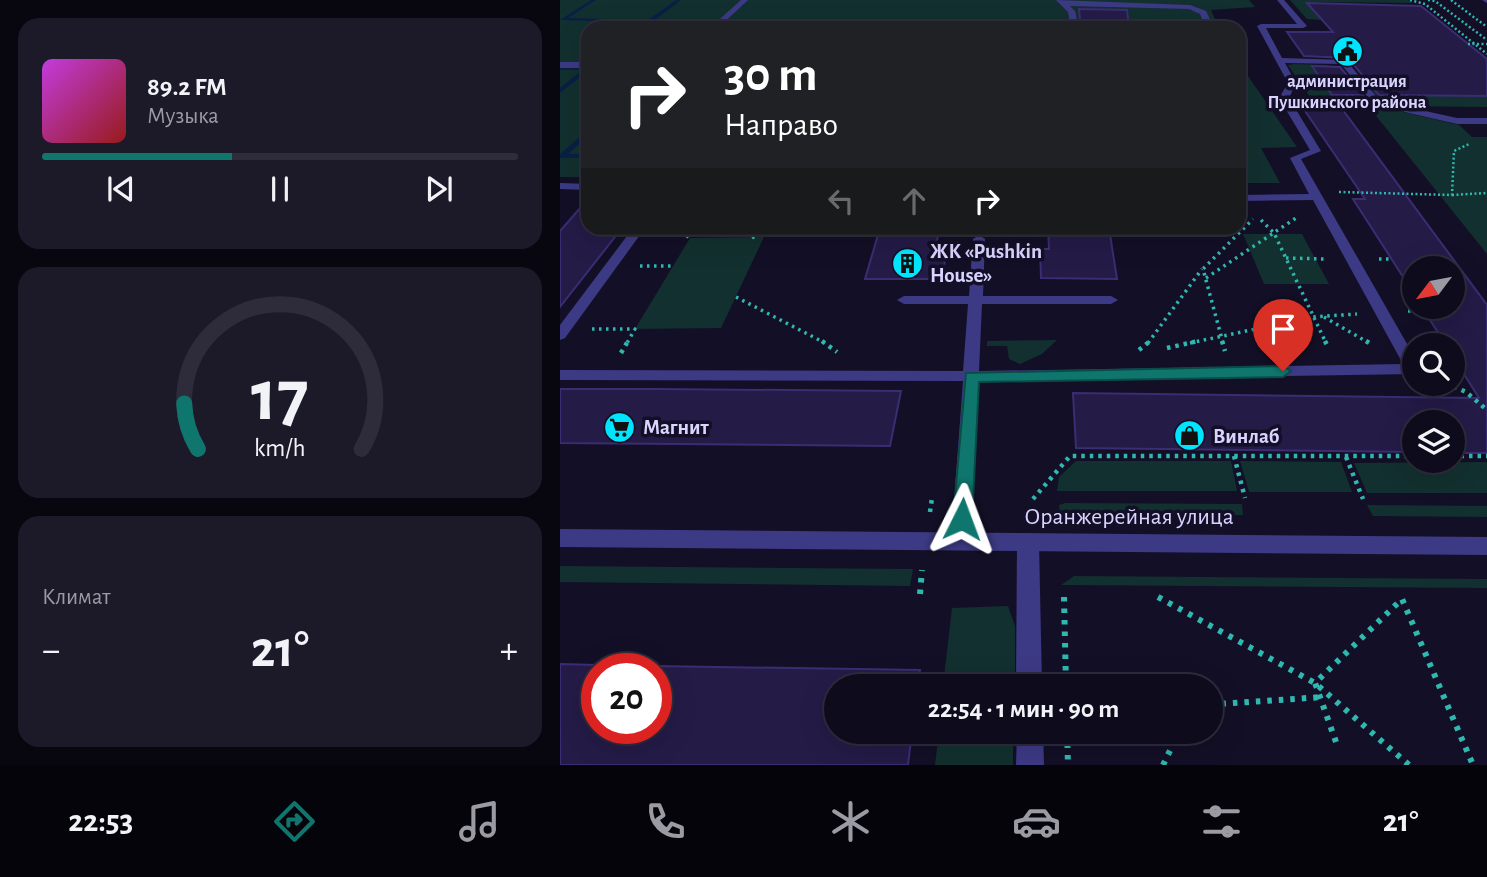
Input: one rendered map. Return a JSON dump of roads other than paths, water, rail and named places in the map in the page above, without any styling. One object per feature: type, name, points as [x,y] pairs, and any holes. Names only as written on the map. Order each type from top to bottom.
[{"type":"street","name":"Оранжерейная улица","points":[[560,538],[1487,546]]},
{"type":"street","points":[[1028,542],[1028,674]]},
{"type":"street","points":[[1030,744],[1030,765]]},
{"type":"lane","points":[[722,21],[745,0]]},
{"type":"lane","points":[[1280,0],[1303,26],[1261,26],[1292,83],[1284,98],[1317,151],[1294,158],[1402,348]]},
{"type":"lane","points":[[1061,2],[1160,3],[1196,9],[1203,13],[1207,21]]},
{"type":"lane","points":[[1061,2],[1071,11],[1073,21]]},
{"type":"lane","points":[[1280,60],[1343,62],[1377,103],[1457,121],[1483,121]]},
{"type":"lane","points":[[560,65],[581,65]]},
{"type":"lane","points":[[560,187],[581,187]]},
{"type":"lane","points":[[1246,198],[1317,197]]},
{"type":"lane","points":[[562,332],[634,235]]},
{"type":"lane","points":[[961,542],[979,239]]},
{"type":"lane","points":[[904,300],[1111,300]]},
{"type":"lane","points":[[560,375],[972,376],[1402,369]]},
{"type":"waterway","points":[[562,19],[594,0]]},
{"type":"waterway","points":[[650,21],[679,0]]},
{"type":"waterway","points":[[563,19],[638,21]]},
{"type":"waterway","points":[[560,68],[581,69]]},
{"type":"waterway","points":[[560,91],[581,74]]},
{"type":"waterway","points":[[581,138],[562,156],[581,156]]},
{"type":"place","name":"администрация Пушкинского района","points":[[1347,51]]},
{"type":"place","name":"ЖК «Pushkin House»","points":[[907,263]]},
{"type":"place","name":"Магнит","points":[[620,427]]},
{"type":"place","name":"Винлаб","points":[[1190,436]]}]
